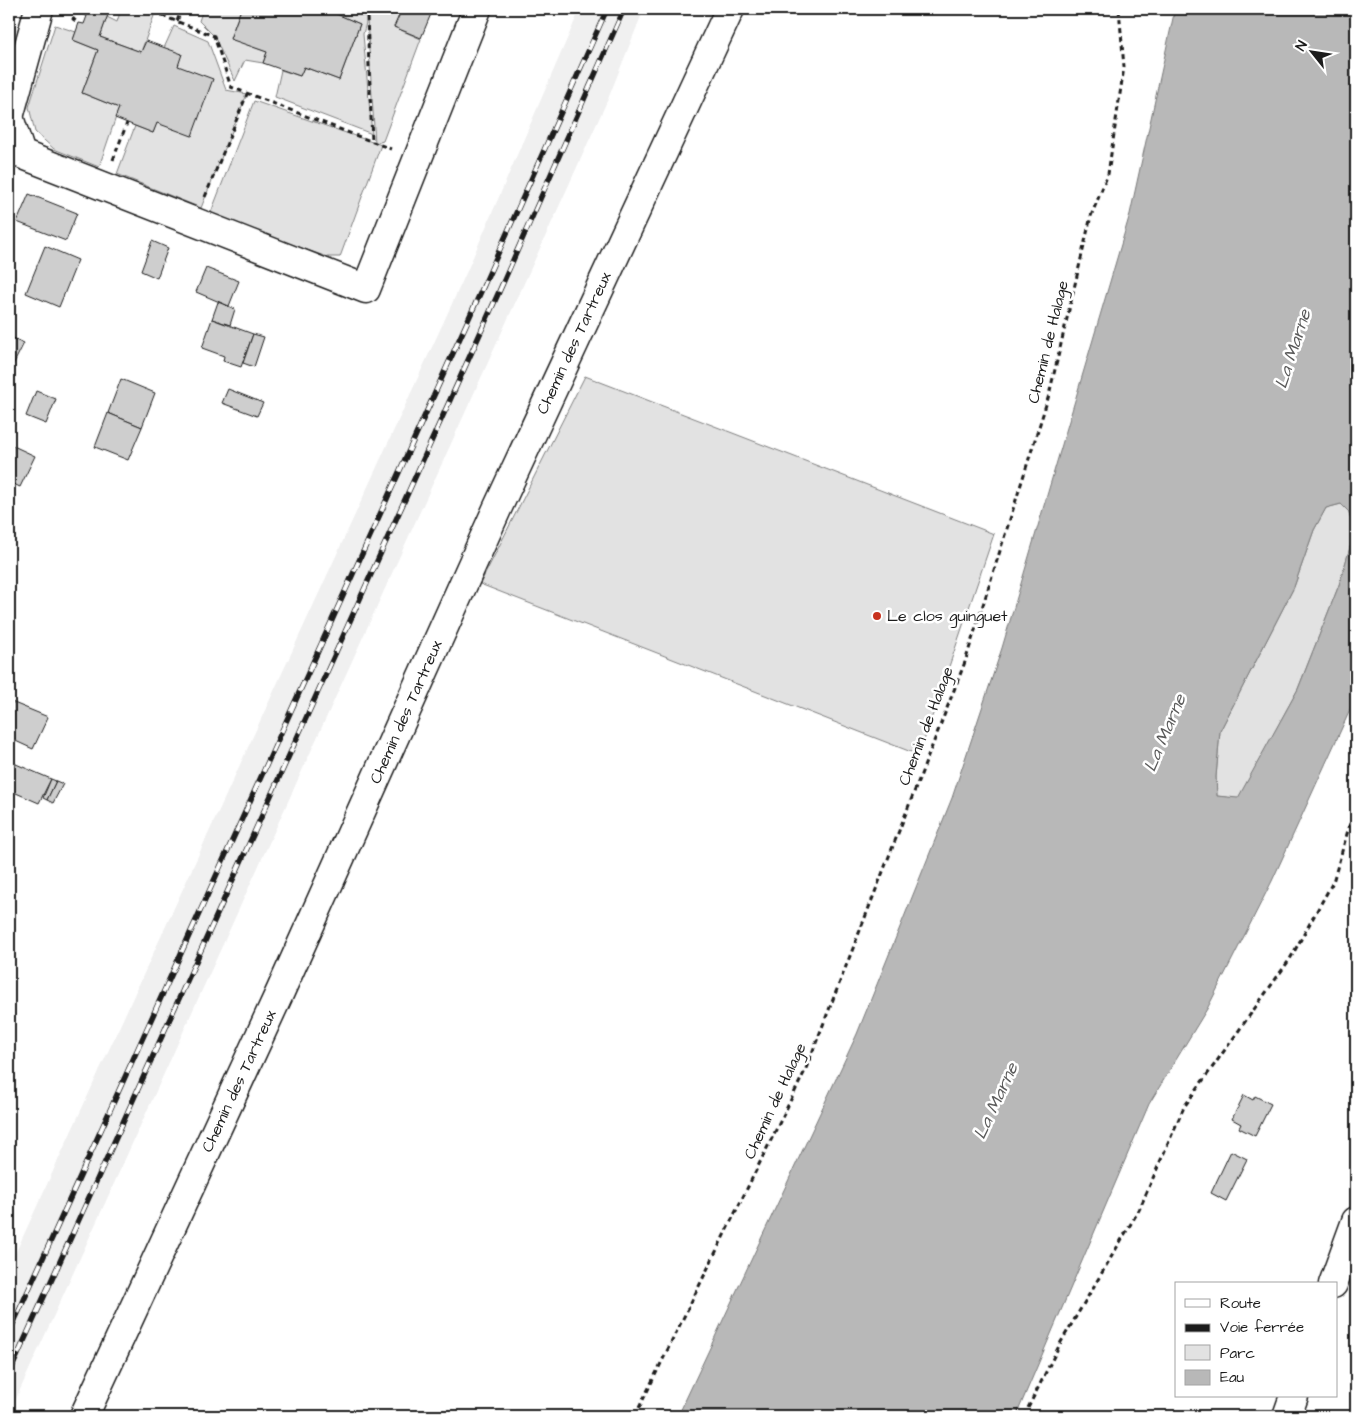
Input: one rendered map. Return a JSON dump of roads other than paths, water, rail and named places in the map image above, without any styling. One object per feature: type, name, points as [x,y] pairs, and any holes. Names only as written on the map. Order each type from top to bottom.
[{"type":"street","points":[[39,9],[9,117],[21,154],[366,289],[476,10]]},
{"type":"street","name":"Chemin des Tartreux","points":[[84,1416],[280,992],[506,490],[730,9]]},
{"type":"street","points":[[1334,1282],[1356,1221]]},
{"type":"street","points":[[1287,1416],[1293,1398]]},
{"type":"water","name":"La Marne","points":[[1175,9],[1356,9],[1356,697],[1272,881],[1207,1009],[1149,1104],[1016,1416],[678,1416],[857,1034],[952,798],[1002,648],[1130,214]],"holes":[[[1341,504],[1349,512],[1354,534],[1339,585],[1298,689],[1238,798],[1217,796],[1216,777],[1220,731],[1294,587],[1314,530],[1326,508]]]},
{"type":"railway","points":[[9,1333],[607,9]]},
{"type":"railway","points":[[9,1374],[498,294],[624,9]]},
{"type":"place","name":"Le clos guinguet","points":[[877,616]]}]
